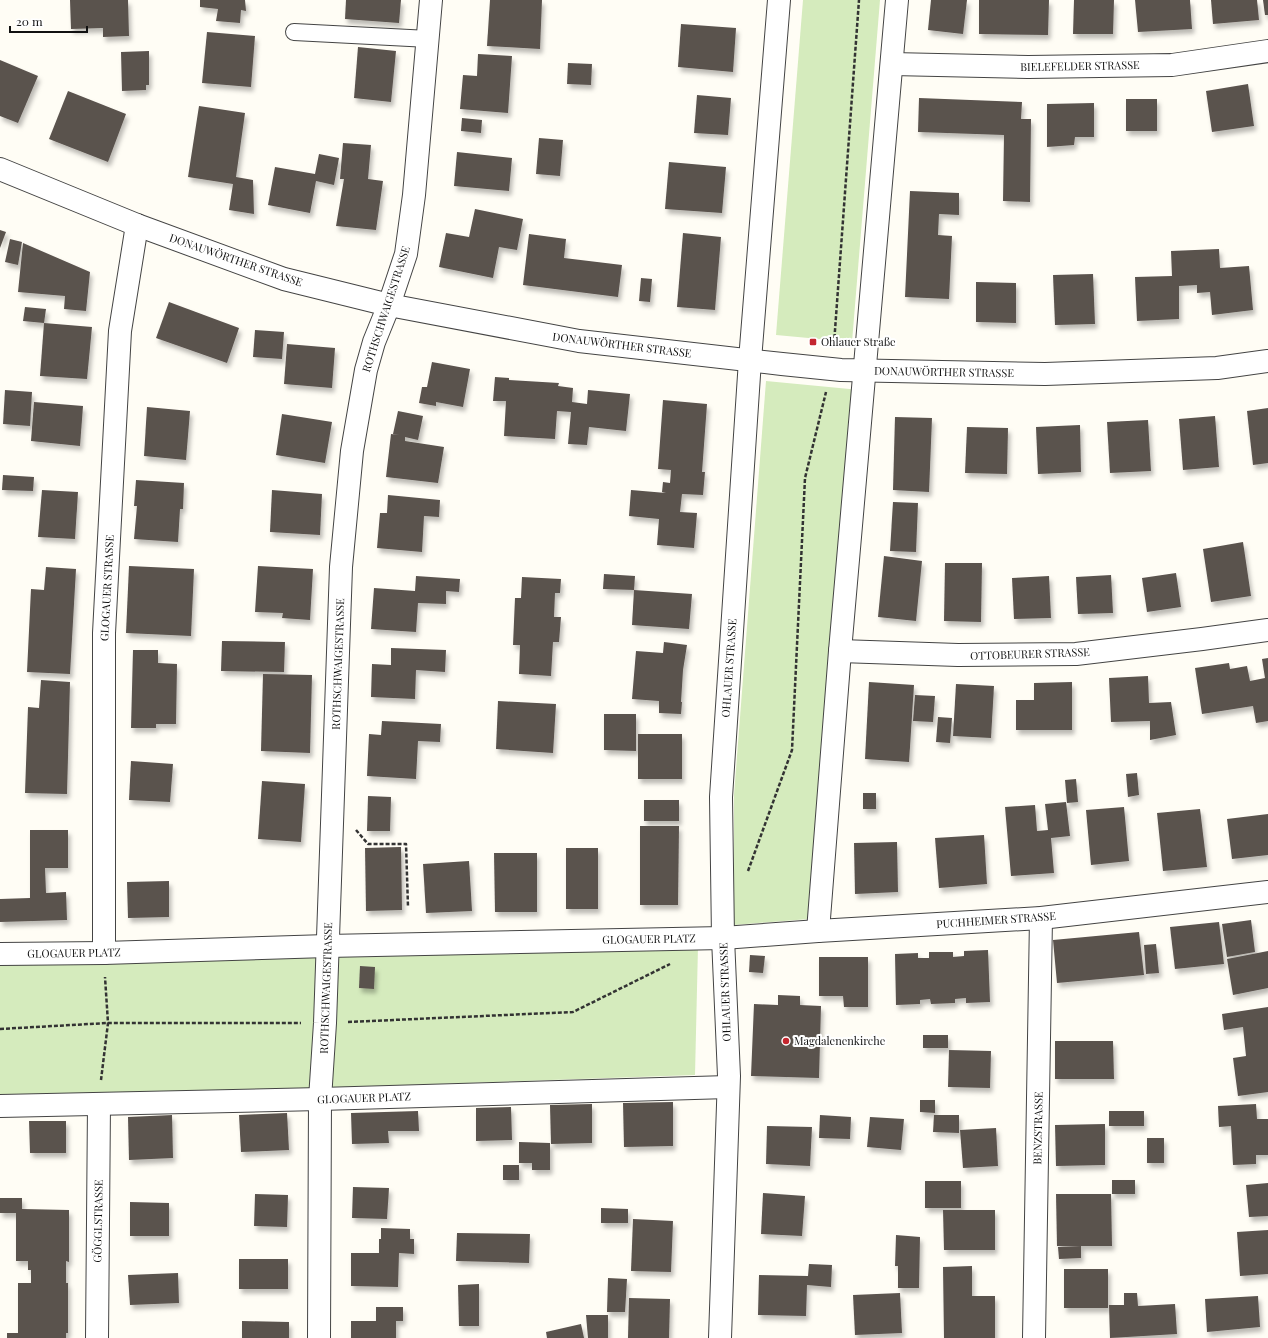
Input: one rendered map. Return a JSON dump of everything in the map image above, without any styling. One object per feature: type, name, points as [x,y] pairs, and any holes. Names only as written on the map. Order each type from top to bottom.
[{"type":"street","name":"ROTHSCHWAIGESTRASSE","points":[[319,1338],[320,1099],[325,1023],[341,567],[352,451],[366,370],[374,342],[389,305],[406,254],[414,195],[429,39],[431,0]]},
{"type":"street","name":"OHLAUER STRASSE","points":[[720,1338],[729,1076],[723,938],[721,797],[750,360],[779,0]]},
{"type":"street","points":[[818,931],[840,651],[897,0]]},
{"type":"street","name":"BIELEFELDER STRASSE","points":[[892,64],[1028,67],[1172,65],[1268,51]]},
{"type":"street","name":"DONAUWÖRTHER STRASSE","points":[[0,169],[137,224],[284,279],[389,305],[579,341],[841,370],[1045,374],[1217,368],[1268,361]]},
{"type":"street","name":"GLOGAUER STRASSE","points":[[104,953],[104,633],[120,331],[137,224]]},
{"type":"street","name":"OTTOBEURER STRASSE","points":[[840,651],[958,655],[1076,654],[1268,630]]},
{"type":"street","name":"PUCHHEIMER STRASSE","points":[[723,938],[1041,918],[1268,892]]},
{"type":"street","name":"BENZSTRASSE","points":[[1034,1338],[1041,918]]},
{"type":"street","name":"GLOGAUER PLATZ","points":[[0,954],[104,953],[327,946],[723,938]]},
{"type":"street","name":"GLOGAUER PLATZ","points":[[0,1106],[320,1099],[728,1087]]},
{"type":"street","name":"GÖGGLSTRASSE","points":[[97,1338],[99,1104]]},
{"type":"lane","points":[[294,32],[429,39]]},
{"type":"path","points":[[834,337],[859,0]]},
{"type":"path","points":[[745,878],[792,750],[805,478],[825,398]]},
{"type":"path","points":[[332,812],[350,823],[368,844],[406,844],[408,907]]},
{"type":"path","points":[[99,1104],[108,1023],[104,953]]},
{"type":"path","points":[[0,1029],[108,1023],[325,1023],[573,1012],[673,963]]},
{"type":"green space","points":[[803,0],[880,0],[852,342],[776,335]]},
{"type":"green space","points":[[766,381],[860,390],[809,919],[734,925],[734,795]]},
{"type":"green space","points":[[698,946],[695,1075],[98,1096],[0,1098],[0,958]]},
{"type":"building","points":[[70,0],[128,0],[129,36],[103,37],[103,28],[71,29]]},
{"type":"building","points":[[200,0],[245,0],[246,11],[241,10],[240,23],[216,21],[218,9],[200,7]]},
{"type":"building","points":[[346,0],[401,0],[399,23],[345,19]]},
{"type":"building","points":[[490,0],[542,0],[540,49],[487,46]]},
{"type":"building","points":[[931,0],[967,0],[963,34],[928,30]]},
{"type":"building","points":[[979,0],[1049,0],[1048,35],[979,34]]},
{"type":"building","points":[[1074,0],[1114,0],[1113,34],[1073,34]]},
{"type":"building","points":[[1135,0],[1190,0],[1192,29],[1138,32]]},
{"type":"building","points":[[1211,0],[1257,0],[1259,20],[1213,24]]},
{"type":"building","points":[[1263,0],[1268,0],[1268,15],[1265,15]]},
{"type":"building","points":[[681,24],[736,28],[733,72],[678,67]]},
{"type":"building","points":[[207,32],[255,36],[251,87],[202,83]]},
{"type":"building","points":[[358,47],[396,51],[391,102],[354,98]]},
{"type":"building","points":[[149,51],[149,85],[146,85],[146,90],[122,91],[121,52]]},
{"type":"building","points":[[478,54],[512,56],[508,113],[460,109],[463,75],[477,76]]},
{"type":"building","points":[[0,60],[38,76],[18,123],[0,116]]},
{"type":"building","points":[[568,63],[592,64],[591,85],[567,84]]},
{"type":"building","points":[[1248,84],[1254,126],[1212,132],[1206,91]]},
{"type":"building","points":[[68,91],[126,114],[108,162],[49,139]]},
{"type":"building","points":[[697,95],[731,98],[728,135],[694,133]]},
{"type":"building","points":[[919,98],[1022,102],[1021,119],[1031,119],[1030,202],[1003,201],[1004,135],[918,132]]},
{"type":"building","points":[[1126,99],[1157,99],[1157,131],[1126,131]]},
{"type":"building","points":[[1094,103],[1094,137],[1075,137],[1074,145],[1047,147],[1047,104]]},
{"type":"building","points":[[199,106],[245,113],[236,177],[253,180],[254,214],[229,210],[233,184],[188,177]]},
{"type":"building","points":[[462,118],[482,120],[481,133],[461,131]]},
{"type":"building","points":[[539,138],[563,140],[560,176],[536,174]]},
{"type":"building","points":[[343,143],[371,145],[368,179],[383,181],[376,230],[336,226],[344,179],[340,179]]},
{"type":"building","points":[[457,152],[512,158],[509,191],[454,186]]},
{"type":"building","points":[[319,154],[339,158],[334,185],[316,181],[310,213],[268,205],[275,167],[315,174]]},
{"type":"building","points":[[669,162],[726,167],[722,213],[665,209]]},
{"type":"building","points":[[910,191],[959,193],[959,215],[939,214],[938,235],[952,236],[949,299],[905,297]]},
{"type":"building","points":[[475,209],[523,219],[517,250],[499,247],[493,278],[439,267],[446,233],[469,237]]},
{"type":"building","points":[[0,230],[6,232],[0,248]]},
{"type":"building","points":[[683,233],[721,237],[715,310],[677,307]]},
{"type":"building","points":[[529,234],[566,239],[564,258],[622,265],[618,297],[523,285]]},
{"type":"building","points":[[10,239],[22,242],[18,265],[5,262]]},
{"type":"building","points":[[23,243],[90,272],[86,311],[64,309],[65,296],[18,292]]},
{"type":"building","points":[[1219,249],[1220,268],[1249,266],[1253,310],[1212,315],[1210,292],[1197,293],[1197,285],[1179,286],[1179,319],[1137,321],[1135,277],[1172,276],[1171,251]]},
{"type":"building","points":[[1093,274],[1095,324],[1055,325],[1053,275]]},
{"type":"building","points":[[641,278],[652,279],[650,302],[639,301]]},
{"type":"building","points":[[976,282],[1016,283],[1016,323],[976,322]]},
{"type":"building","points":[[169,302],[239,328],[227,363],[156,338]]},
{"type":"building","points":[[25,307],[46,309],[44,323],[23,321]]},
{"type":"building","points":[[44,323],[92,327],[87,379],[40,376]]},
{"type":"building","points":[[255,330],[284,332],[282,359],[253,357]]},
{"type":"building","points":[[287,344],[335,348],[332,388],[284,384]]},
{"type":"building","points":[[432,362],[470,369],[463,407],[436,402],[436,406],[419,403],[422,387],[427,387]]},
{"type":"building","points":[[495,377],[509,378],[509,380],[559,383],[558,386],[573,388],[572,402],[587,404],[588,390],[630,394],[626,431],[589,427],[587,445],[568,444],[571,412],[557,411],[555,439],[504,436],[506,401],[493,401]]},
{"type":"building","points":[[5,390],[32,392],[30,426],[3,424]]},
{"type":"building","points":[[663,400],[707,404],[702,472],[705,472],[703,495],[682,494],[680,512],[697,513],[694,548],[657,545],[659,519],[629,516],[631,490],[666,493],[662,492],[663,482],[670,483],[671,470],[658,469]]},
{"type":"building","points":[[34,402],[83,406],[80,446],[31,441]]},
{"type":"building","points":[[147,407],[190,411],[186,460],[144,456]]},
{"type":"building","points":[[1268,408],[1268,463],[1253,465],[1247,411]]},
{"type":"building","points":[[398,411],[423,416],[418,440],[405,437],[405,441],[444,447],[438,483],[386,477],[391,434],[400,435],[393,434]]},
{"type":"building","points":[[282,414],[332,422],[325,463],[276,455]]},
{"type":"building","points":[[1215,416],[1219,467],[1183,470],[1179,419]]},
{"type":"building","points":[[895,417],[932,418],[929,492],[893,490]]},
{"type":"building","points":[[1148,420],[1151,471],[1110,473],[1107,422]]},
{"type":"building","points":[[1080,425],[1081,472],[1038,474],[1036,427]]},
{"type":"building","points":[[967,427],[1008,428],[1007,474],[965,473]]},
{"type":"building","points":[[3,475],[34,477],[33,491],[2,490]]},
{"type":"building","points":[[136,480],[184,483],[183,509],[180,509],[178,542],[134,539],[137,506],[134,506]]},
{"type":"building","points":[[42,490],[78,492],[75,539],[38,537]]},
{"type":"building","points":[[272,490],[322,494],[320,535],[270,532]]},
{"type":"building","points":[[388,495],[440,500],[439,517],[424,516],[422,552],[377,548],[380,513],[387,513]]},
{"type":"building","points":[[893,502],[918,503],[916,552],[890,551]]},
{"type":"building","points":[[1243,542],[1251,596],[1211,602],[1203,549]]},
{"type":"building","points":[[884,556],[922,561],[916,621],[878,617]]},
{"type":"building","points":[[945,563],[982,563],[981,622],[944,621]]},
{"type":"building","points":[[129,566],[194,569],[191,636],[126,633]]},
{"type":"building","points":[[258,566],[313,569],[310,620],[282,618],[283,613],[255,612]]},
{"type":"building","points":[[46,567],[76,569],[70,674],[27,672],[31,589],[44,590]]},
{"type":"building","points":[[1176,573],[1181,607],[1147,612],[1142,578]]},
{"type":"building","points":[[604,574],[635,576],[634,590],[603,589]]},
{"type":"building","points":[[1111,575],[1113,613],[1078,614],[1076,577]]},
{"type":"building","points":[[416,576],[460,579],[459,592],[446,591],[446,604],[418,603],[416,632],[371,629],[374,588],[415,591]]},
{"type":"building","points":[[1049,576],[1051,618],[1014,619],[1012,578]]},
{"type":"building","points":[[522,577],[561,579],[560,593],[555,593],[554,617],[561,617],[559,642],[553,642],[551,676],[519,674],[520,645],[513,645],[515,598],[521,598]]},
{"type":"building","points":[[634,590],[692,594],[689,629],[632,625]]},
{"type":"building","points":[[222,641],[285,642],[284,672],[221,671]]},
{"type":"building","points":[[664,642],[687,645],[683,670],[681,714],[659,713],[659,701],[632,699],[636,651],[663,653]]},
{"type":"building","points":[[391,648],[446,650],[445,672],[416,670],[415,699],[371,697],[372,664],[391,665]]},
{"type":"building","points":[[133,650],[158,650],[158,663],[177,664],[176,724],[156,724],[156,728],[131,728]]},
{"type":"building","points":[[1268,658],[1268,721],[1256,723],[1253,706],[1202,714],[1195,668],[1229,663],[1230,669],[1247,666],[1250,681],[1265,678],[1262,659]]},
{"type":"building","points":[[263,674],[312,675],[310,753],[261,751]]},
{"type":"building","points":[[1148,676],[1149,703],[1171,702],[1176,735],[1150,740],[1150,721],[1111,722],[1109,678]]},
{"type":"building","points":[[41,680],[70,682],[67,794],[25,793],[28,707],[39,708]]},
{"type":"building","points":[[869,682],[914,685],[909,762],[865,759]]},
{"type":"building","points":[[1072,682],[1072,730],[1016,730],[1016,700],[1034,700],[1034,683]]},
{"type":"building","points":[[956,684],[994,686],[991,738],[953,736]]},
{"type":"building","points":[[915,695],[935,696],[933,722],[913,721]]},
{"type":"building","points":[[498,701],[556,704],[553,753],[496,749]]},
{"type":"building","points":[[604,714],[636,714],[636,751],[604,750]]},
{"type":"building","points":[[938,717],[952,718],[950,743],[936,742]]},
{"type":"building","points":[[382,721],[441,724],[440,742],[418,741],[416,779],[367,776],[369,734],[381,735]]},
{"type":"building","points":[[638,734],[682,734],[682,779],[638,779]]},
{"type":"building","points":[[131,761],[173,764],[170,802],[129,800]]},
{"type":"building","points":[[1137,773],[1139,795],[1128,797],[1126,774]]},
{"type":"building","points":[[1076,779],[1078,802],[1067,803],[1065,780]]},
{"type":"building","points":[[262,781],[305,784],[301,842],[258,839]]},
{"type":"building","points":[[863,793],[876,793],[876,809],[863,809]]},
{"type":"building","points":[[368,796],[391,797],[390,831],[367,831]]},
{"type":"building","points":[[644,800],[679,800],[679,821],[644,821]]},
{"type":"building","points":[[1066,802],[1070,836],[1051,838],[1054,873],[1011,876],[1005,807],[1035,805],[1037,831],[1048,830],[1045,804]]},
{"type":"building","points":[[1124,807],[1129,861],[1091,865],[1086,810]]},
{"type":"building","points":[[1200,809],[1207,867],[1163,871],[1157,813]]},
{"type":"building","points":[[1268,814],[1268,855],[1232,859],[1227,819]]},
{"type":"building","points":[[640,826],[679,826],[678,905],[640,905]]},
{"type":"building","points":[[30,830],[68,830],[68,868],[45,868],[46,893],[66,892],[67,920],[0,922],[0,899],[30,898]]},
{"type":"building","points":[[984,835],[987,884],[939,888],[935,838]]},
{"type":"building","points":[[897,842],[898,892],[855,894],[854,843]]},
{"type":"building","points":[[401,847],[402,910],[366,911],[365,848]]},
{"type":"building","points":[[566,848],[598,848],[598,909],[566,909]]},
{"type":"building","points":[[494,853],[537,853],[537,912],[495,912]]},
{"type":"building","points":[[469,861],[472,911],[426,913],[423,864]]},
{"type":"building","points":[[169,881],[169,917],[128,918],[127,882]]},
{"type":"building","points":[[1251,920],[1255,952],[1227,957],[1222,924]]},
{"type":"building","points":[[1219,922],[1224,964],[1175,969],[1170,927]]},
{"type":"building","points":[[1139,932],[1144,975],[1057,983],[1053,940]]},
{"type":"building","points":[[1156,944],[1159,973],[1146,974],[1144,945]]},
{"type":"building","points":[[988,950],[990,1002],[966,1003],[966,998],[955,999],[955,1003],[931,1004],[930,999],[920,1000],[920,1004],[896,1005],[895,954],[918,953],[918,958],[929,958],[929,952],[953,952],[953,957],[964,956],[964,951]]},
{"type":"building","points":[[1268,951],[1268,988],[1233,995],[1227,959]]},
{"type":"building","points":[[750,955],[765,956],[763,973],[749,972]]},
{"type":"building","points":[[819,957],[868,957],[868,1007],[844,1007],[843,996],[819,996]]},
{"type":"building","points":[[360,966],[375,967],[374,989],[359,988]]},
{"type":"building","name":"Magdalenenkirche","points":[[778,995],[800,996],[800,1005],[821,1006],[819,1078],[751,1076],[754,1004],[778,1005]]},
{"type":"building","points":[[1268,1007],[1268,1092],[1238,1096],[1233,1058],[1246,1056],[1243,1027],[1224,1030],[1222,1014]]},
{"type":"building","points":[[923,1035],[948,1035],[948,1048],[923,1048]]},
{"type":"building","points":[[1055,1041],[1113,1041],[1114,1079],[1055,1079]]},
{"type":"building","points":[[949,1050],[991,1051],[990,1088],[948,1087]]},
{"type":"building","points":[[920,1100],[935,1100],[935,1113],[920,1112]]},
{"type":"building","points":[[673,1102],[673,1146],[624,1147],[623,1103]]},
{"type":"building","points":[[592,1104],[592,1143],[551,1144],[550,1105]]},
{"type":"building","points":[[1256,1104],[1257,1119],[1268,1119],[1268,1155],[1256,1155],[1256,1164],[1233,1165],[1231,1126],[1219,1127],[1218,1106]]},
{"type":"building","points":[[511,1107],[512,1140],[476,1141],[476,1108]]},
{"type":"building","points":[[418,1111],[419,1131],[388,1131],[389,1143],[352,1144],[351,1113]]},
{"type":"building","points":[[1109,1111],[1144,1111],[1144,1126],[1109,1126]]},
{"type":"building","points":[[287,1113],[289,1150],[241,1152],[239,1115]]},
{"type":"building","points":[[172,1115],[173,1158],[129,1160],[128,1117]]},
{"type":"building","points":[[820,1115],[851,1117],[850,1139],[819,1138]]},
{"type":"building","points":[[934,1115],[959,1115],[959,1133],[933,1132]]},
{"type":"building","points":[[870,1117],[904,1119],[901,1150],[867,1147]]},
{"type":"building","points":[[29,1121],[66,1121],[66,1153],[30,1153]]},
{"type":"building","points":[[1105,1124],[1105,1165],[1056,1166],[1055,1125]]},
{"type":"building","points":[[767,1126],[812,1127],[810,1166],[766,1164]]},
{"type":"building","points":[[996,1128],[998,1166],[963,1168],[960,1130]]},
{"type":"building","points":[[1147,1138],[1164,1138],[1164,1163],[1147,1163]]},
{"type":"building","points":[[519,1142],[550,1143],[550,1170],[532,1170],[532,1163],[519,1163]]},
{"type":"building","points":[[503,1165],[519,1165],[519,1180],[503,1180]]},
{"type":"building","points":[[1112,1180],[1135,1180],[1135,1194],[1112,1194]]},
{"type":"building","points":[[925,1181],[961,1181],[961,1208],[925,1208]]},
{"type":"building","points":[[1268,1183],[1268,1216],[1249,1217],[1246,1185]]},
{"type":"building","points":[[353,1187],[389,1188],[387,1219],[352,1218]]},
{"type":"building","points":[[763,1193],[805,1196],[802,1236],[761,1234]]},
{"type":"building","points":[[255,1194],[288,1195],[287,1227],[254,1226]]},
{"type":"building","points":[[1056,1194],[1111,1194],[1112,1246],[1057,1246]]},
{"type":"building","points":[[0,1198],[22,1198],[22,1209],[69,1210],[69,1262],[66,1261],[66,1283],[68,1283],[68,1333],[66,1333],[66,1338],[7,1338],[7,1333],[18,1333],[18,1283],[31,1283],[31,1270],[28,1270],[28,1261],[16,1261],[16,1213],[0,1213]]},
{"type":"building","points":[[130,1202],[169,1203],[169,1236],[130,1236]]},
{"type":"building","points":[[601,1208],[628,1209],[628,1223],[601,1223]]},
{"type":"building","points":[[943,1210],[995,1210],[995,1250],[944,1250]]},
{"type":"building","points":[[633,1219],[673,1221],[671,1272],[631,1271]]},
{"type":"building","points":[[381,1228],[410,1229],[410,1239],[414,1239],[414,1254],[399,1253],[398,1287],[351,1286],[351,1253],[379,1253]]},
{"type":"building","points":[[1268,1230],[1268,1274],[1240,1276],[1237,1232]]},
{"type":"building","points":[[457,1233],[530,1234],[529,1263],[456,1261]]},
{"type":"building","points":[[896,1235],[920,1237],[919,1288],[898,1288],[898,1266],[895,1266]]},
{"type":"building","points":[[1081,1246],[1081,1258],[1059,1259],[1058,1247]]},
{"type":"building","points":[[239,1259],[288,1259],[288,1289],[239,1289]]},
{"type":"building","points":[[809,1264],[832,1265],[831,1287],[807,1285],[806,1316],[758,1315],[759,1275],[808,1276]]},
{"type":"building","points":[[972,1266],[972,1296],[995,1296],[995,1338],[944,1338],[943,1267]]},
{"type":"building","points":[[1064,1269],[1108,1269],[1108,1308],[1064,1308]]},
{"type":"building","points":[[178,1273],[179,1303],[130,1305],[128,1275]]},
{"type":"building","points":[[608,1278],[627,1279],[625,1312],[607,1312]]},
{"type":"building","points":[[479,1284],[479,1326],[459,1326],[458,1285]]},
{"type":"building","points":[[900,1293],[902,1333],[855,1335],[853,1295]]},
{"type":"building","points":[[1124,1293],[1137,1293],[1138,1306],[1175,1304],[1177,1334],[1110,1338],[1109,1305],[1124,1305]]},
{"type":"building","points":[[1258,1296],[1260,1327],[1207,1332],[1205,1299]]},
{"type":"building","points":[[629,1298],[670,1299],[669,1338],[628,1338]]},
{"type":"building","points":[[376,1307],[403,1307],[403,1321],[396,1321],[396,1338],[351,1338],[351,1321],[376,1321]]},
{"type":"building","points":[[586,1315],[608,1315],[608,1338],[588,1338]]},
{"type":"building","points":[[242,1321],[289,1322],[289,1338],[242,1338]]},
{"type":"building","points":[[581,1324],[584,1338],[547,1338],[546,1332]]},
{"type":"place","name":"Ohlauer Straße","points":[[813,342]]},
{"type":"place","name":"Magdalenenkirche","points":[[786,1041]]}]
